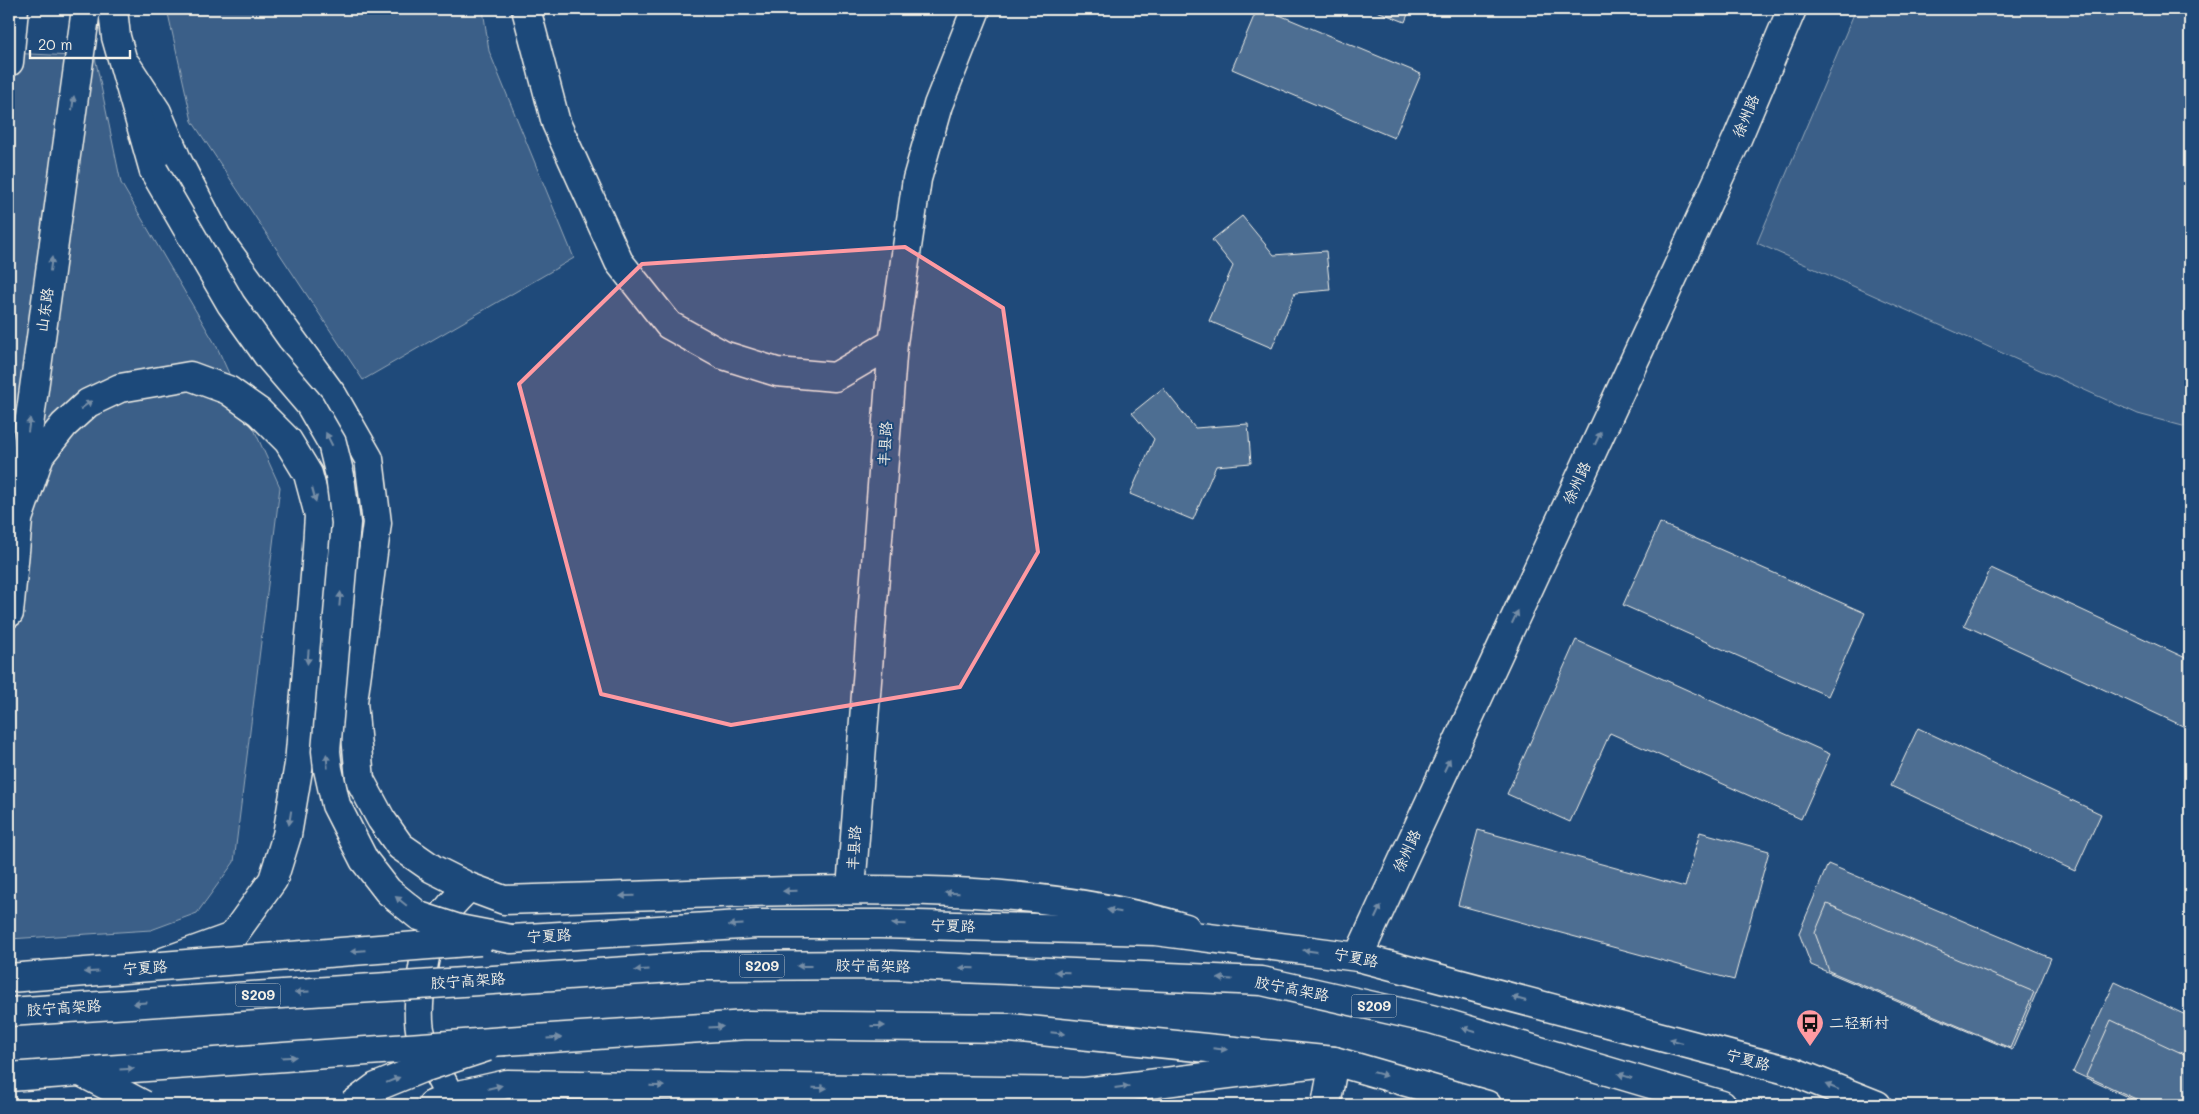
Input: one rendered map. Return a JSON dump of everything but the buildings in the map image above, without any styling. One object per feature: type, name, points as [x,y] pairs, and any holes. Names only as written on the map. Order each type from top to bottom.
[{"type":"main road","points":[[9,62],[14,9]]},
{"type":"main road","name":"山东路","points":[[9,613],[24,460],[86,9]]},
{"type":"main road","points":[[113,9],[116,37],[154,171],[231,304],[268,356],[310,405],[332,443],[340,476],[346,523],[326,751],[336,805],[364,860],[388,891],[419,916],[459,929],[511,939]]},
{"type":"main road","points":[[526,9],[556,123],[611,245],[619,262],[669,325],[723,356],[777,372],[835,377],[893,343]]},
{"type":"main road","name":"丰县路","points":[[851,889],[893,343],[917,179],[938,105],[976,9]]},
{"type":"main road","name":"徐州路","points":[[1358,956],[1733,148],[1792,9]]},
{"type":"main road","points":[[122,58],[156,112],[178,162],[218,237],[333,396],[369,459],[377,523],[353,702],[360,780],[381,819],[400,846],[432,869],[469,887],[504,900],[851,889],[1022,896],[1148,917],[1228,940]]},
{"type":"main road","points":[[18,519],[40,455],[64,425],[88,402],[120,388],[190,376],[228,390],[260,412],[288,441],[308,474],[319,515],[316,564],[299,764],[287,835],[274,880],[232,937],[148,968]]},
{"type":"main road","points":[[469,887],[447,910],[432,933],[418,1002],[421,1033],[441,1101],[507,1084],[1085,1092],[1334,1061]]},
{"type":"main road","name":"宁夏路","points":[[9,978],[511,939],[757,924],[880,924],[1155,931],[1358,956],[1794,1072],[1877,1105]]},
{"type":"main road","name":"胶宁高架路","points":[[9,1012],[702,966],[889,965],[1262,981],[1431,1018],[1722,1105]]},
{"type":"main road","points":[[9,1076],[747,1025],[934,1026],[1010,1028],[1334,1061],[1487,1105]]},
{"type":"main road","points":[[352,1105],[376,1087],[420,1069],[505,1041]]},
{"type":"main road","points":[[1326,1105],[1334,1061]]},
{"type":"main road","points":[[81,1072],[144,1105]]},
{"type":"highlighted area","points":[[905,247],[1003,308],[1038,552],[960,687],[731,725],[601,694],[519,384],[642,264]]},
{"type":"shaded area","points":[[167,9],[483,9],[489,51],[574,258],[363,380],[192,121]]},
{"type":"shaded area","points":[[1856,9],[2190,9],[2190,428],[2138,414],[1757,243]]},
{"type":"shaded area","points":[[9,53],[95,57],[121,183],[217,347],[280,487],[234,862],[197,913],[151,930],[9,939]]},
{"type":"place","name":"二轻新村","points":[[1810,1047]]}]
